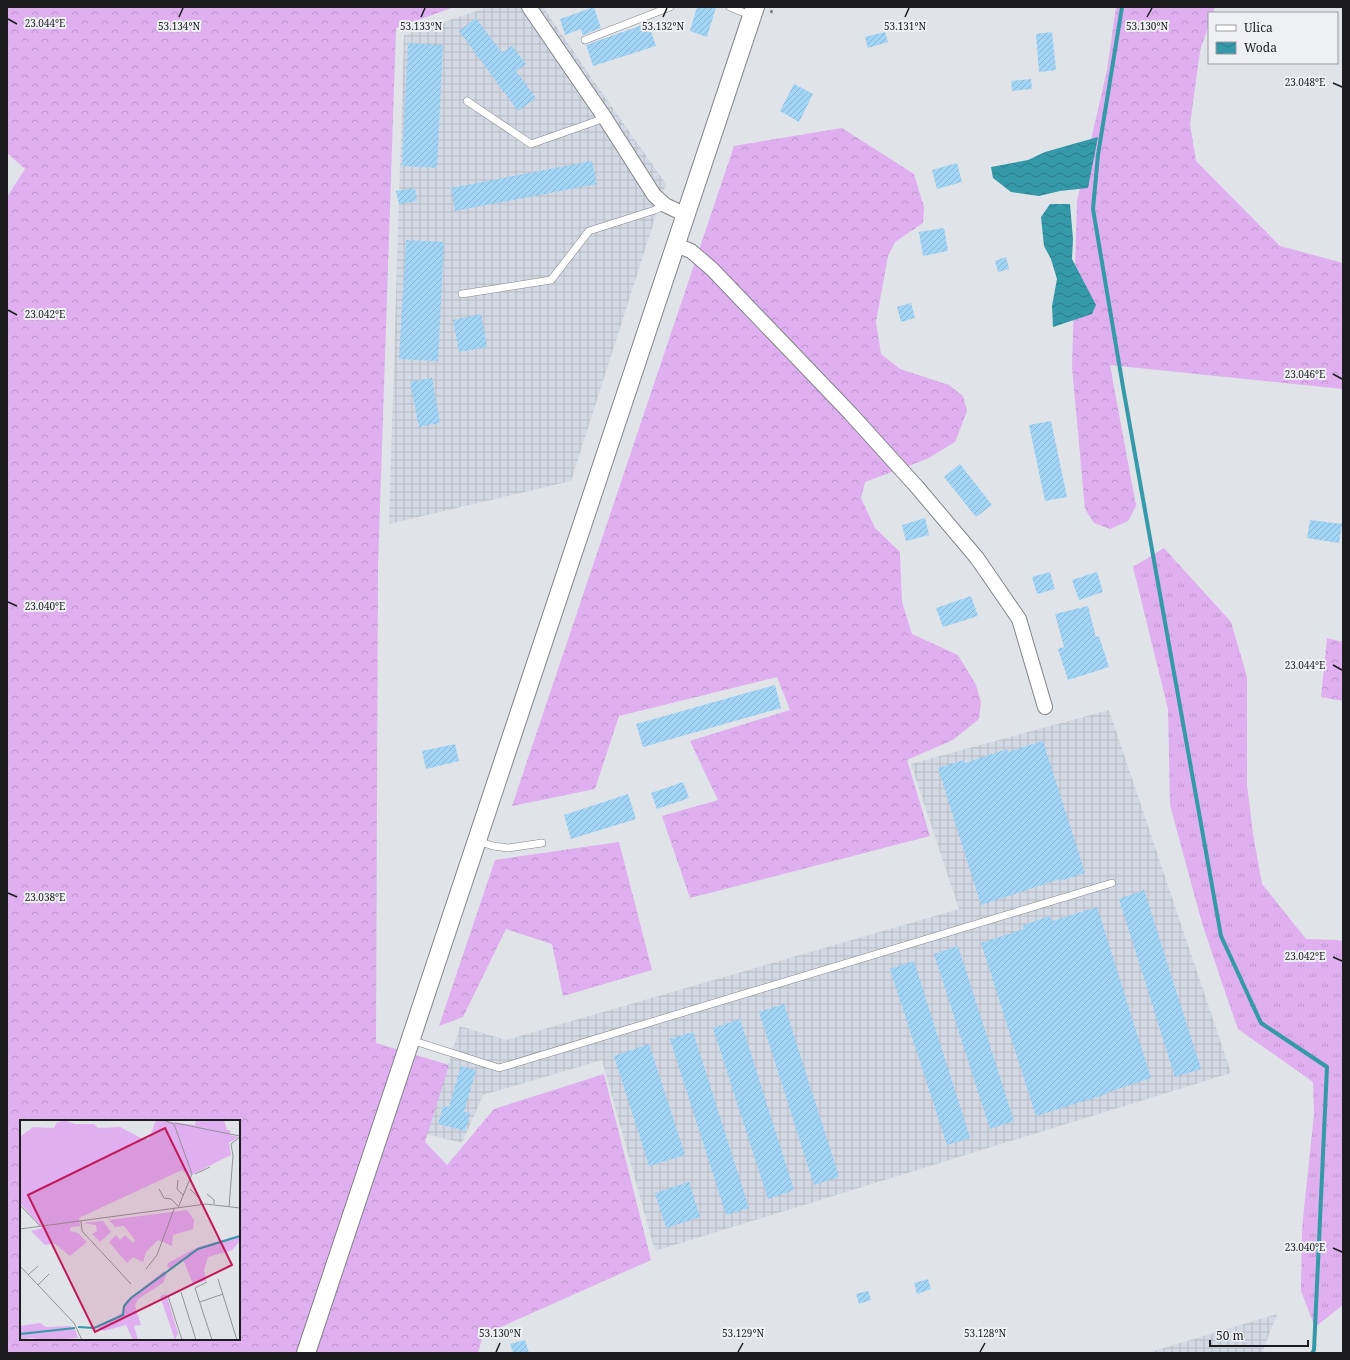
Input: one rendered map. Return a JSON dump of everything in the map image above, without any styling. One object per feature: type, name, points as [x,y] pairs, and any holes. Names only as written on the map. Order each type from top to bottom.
[{"type":"street","points":[[529,7],[606,118],[654,195],[665,205],[686,215]]},
{"type":"street","points":[[306,1353],[754,12]]},
{"type":"street","points":[[676,245],[691,251],[712,269],[850,413],[917,487],[977,558],[1019,619],[1045,707]]},
{"type":"lane","points":[[585,40],[670,7]]},
{"type":"lane","points":[[730,7],[754,12]]},
{"type":"lane","points":[[467,101],[531,144],[606,118]]},
{"type":"lane","points":[[462,294],[551,280],[589,231],[655,210],[665,205]]},
{"type":"lane","points":[[478,841],[493,846],[508,848],[542,844]]},
{"type":"lane","points":[[411,1040],[499,1068],[1112,883]]},
{"type":"shaded area","points":[[489,7],[543,7],[666,184],[571,481],[389,524],[404,35]]},
{"type":"shaded area","points":[[1109,710],[1231,1073],[655,1251],[602,1060],[483,1095],[462,1143],[427,1134],[460,1026],[506,1040],[959,909],[911,764]]},
{"type":"shaded area","points":[[1277,1314],[1262,1353],[1147,1353]]},
{"type":"green space","points":[[7,7],[454,7],[396,28],[378,566],[376,1043],[449,1065],[425,1142],[447,1165],[494,1109],[604,1074],[651,1260],[483,1335],[478,1353],[7,1353],[7,197],[25,169],[7,153]]},
{"type":"green space","points":[[1116,7],[1215,7],[1213,12],[1208,12],[1208,27],[1200,51],[1190,124],[1196,161],[1280,246],[1343,263],[1343,389],[1110,365],[1136,506],[1128,521],[1110,529],[1094,523],[1085,509],[1072,367],[1077,201],[1107,70]]},
{"type":"green space","points":[[842,128],[914,174],[924,207],[923,223],[895,242],[888,256],[876,322],[881,354],[900,369],[949,385],[963,396],[967,411],[955,442],[927,459],[865,482],[861,498],[875,528],[900,552],[902,602],[912,634],[958,655],[976,685],[981,702],[979,719],[953,740],[907,760],[930,836],[690,898],[662,816],[718,800],[690,741],[790,710],[777,677],[619,716],[595,789],[512,806],[734,146]]},
{"type":"green space","points":[[1164,548],[1231,622],[1247,677],[1247,785],[1253,834],[1262,884],[1306,939],[1343,941],[1343,1305],[1315,1327],[1301,1291],[1302,1228],[1314,1114],[1313,1082],[1238,1029],[1202,923],[1170,805],[1168,709],[1133,567]]},
{"type":"green space","points":[[1327,638],[1343,642],[1343,701],[1321,697]]},
{"type":"green space","points":[[619,842],[652,970],[563,996],[552,944],[506,929],[463,1017],[439,1026],[495,860]]},
{"type":"water","points":[[1098,137],[1088,188],[1060,191],[1039,196],[1011,192],[993,178],[991,167],[1028,160],[1045,152]]},
{"type":"water","points":[[1050,204],[1070,204],[1073,239],[1072,259],[1096,305],[1092,314],[1053,327],[1052,306],[1057,279],[1051,259],[1044,246],[1041,217]]},
{"type":"building","points":[[594,7],[601,28],[583,35],[581,29],[565,35],[560,19]]},
{"type":"building","points":[[697,7],[716,7],[707,37],[690,31]]},
{"type":"building","points":[[476,18],[502,53],[512,46],[526,64],[516,71],[536,98],[518,111],[459,31]]},
{"type":"building","points":[[648,23],[656,46],[593,66],[586,45]]},
{"type":"building","points":[[885,32],[888,42],[868,48],[865,37]]},
{"type":"building","points":[[1052,32],[1056,70],[1039,72],[1036,34]]},
{"type":"building","points":[[408,43],[443,45],[437,168],[402,166]]},
{"type":"building","points":[[1031,79],[1032,89],[1012,91],[1011,81]]},
{"type":"building","points":[[794,84],[813,94],[799,122],[780,111]]},
{"type":"building","points":[[592,161],[597,184],[455,211],[451,188]]},
{"type":"building","points":[[957,163],[962,182],[937,189],[932,170]]},
{"type":"building","points":[[415,188],[417,201],[399,204],[396,191]]},
{"type":"building","points":[[944,228],[948,251],[923,256],[919,232]]},
{"type":"building","points":[[406,240],[444,242],[438,361],[399,359]]},
{"type":"building","points":[[1006,257],[1009,269],[998,272],[995,261]]},
{"type":"building","points":[[911,303],[915,318],[901,322],[897,307]]},
{"type":"building","points":[[481,314],[487,347],[459,352],[453,320]]},
{"type":"building","points":[[432,378],[440,423],[419,427],[410,382]]},
{"type":"building","points":[[1051,421],[1067,497],[1045,501],[1029,425]]},
{"type":"building","points":[[960,464],[992,505],[976,517],[944,477]]},
{"type":"building","points":[[925,518],[929,535],[906,541],[902,525]]},
{"type":"building","points":[[1310,520],[1342,524],[1339,543],[1307,538]]},
{"type":"building","points":[[1050,572],[1055,589],[1037,594],[1032,577]]},
{"type":"building","points":[[1097,572],[1103,592],[1079,600],[1072,580]]},
{"type":"building","points":[[971,596],[978,616],[943,627],[936,608]]},
{"type":"building","points":[[1088,606],[1096,637],[1099,636],[1109,667],[1068,680],[1058,649],[1064,647],[1055,614]]},
{"type":"building","points":[[775,685],[781,708],[643,747],[636,724]]},
{"type":"building","points":[[1043,741],[1085,873],[1060,881],[1060,879],[981,905],[938,768],[964,760],[965,763],[1007,749],[1008,752]]},
{"type":"building","points":[[455,744],[459,761],[426,769],[422,751]]},
{"type":"building","points":[[683,782],[689,798],[657,809],[651,793]]},
{"type":"building","points":[[628,794],[636,819],[571,839],[564,815]]},
{"type":"building","points":[[1144,890],[1201,1069],[1175,1077],[1119,899]]},
{"type":"building","points":[[1097,907],[1151,1078],[1106,1093],[1107,1094],[1036,1116],[981,943],[1024,929],[1023,925],[1050,916],[1052,921]]},
{"type":"building","points":[[958,946],[1014,1121],[990,1129],[934,954]]},
{"type":"building","points":[[914,961],[970,1138],[947,1145],[890,969]]},
{"type":"building","points":[[784,1004],[839,1177],[814,1185],[759,1012]]},
{"type":"building","points":[[740,1019],[794,1190],[768,1199],[713,1028]]},
{"type":"building","points":[[693,1032],[749,1208],[726,1215],[670,1039]]},
{"type":"building","points":[[649,1044],[685,1155],[649,1166],[614,1056]]},
{"type":"building","points":[[461,1066],[476,1070],[464,1112],[470,1113],[465,1131],[438,1124],[443,1106],[449,1107]]},
{"type":"building","points":[[689,1182],[700,1217],[666,1228],[655,1193]]},
{"type":"building","points":[[928,1279],[931,1289],[917,1294],[914,1283]]},
{"type":"building","points":[[868,1291],[871,1300],[859,1304],[856,1294]]},
{"type":"building","points":[[525,1340],[529,1353],[513,1353],[510,1344]]},
{"type":"waterway","points":[[1122,7],[1098,155],[1093,209],[1123,387],[1221,936],[1261,1023],[1327,1067],[1314,1350],[1312,1353]]}]
